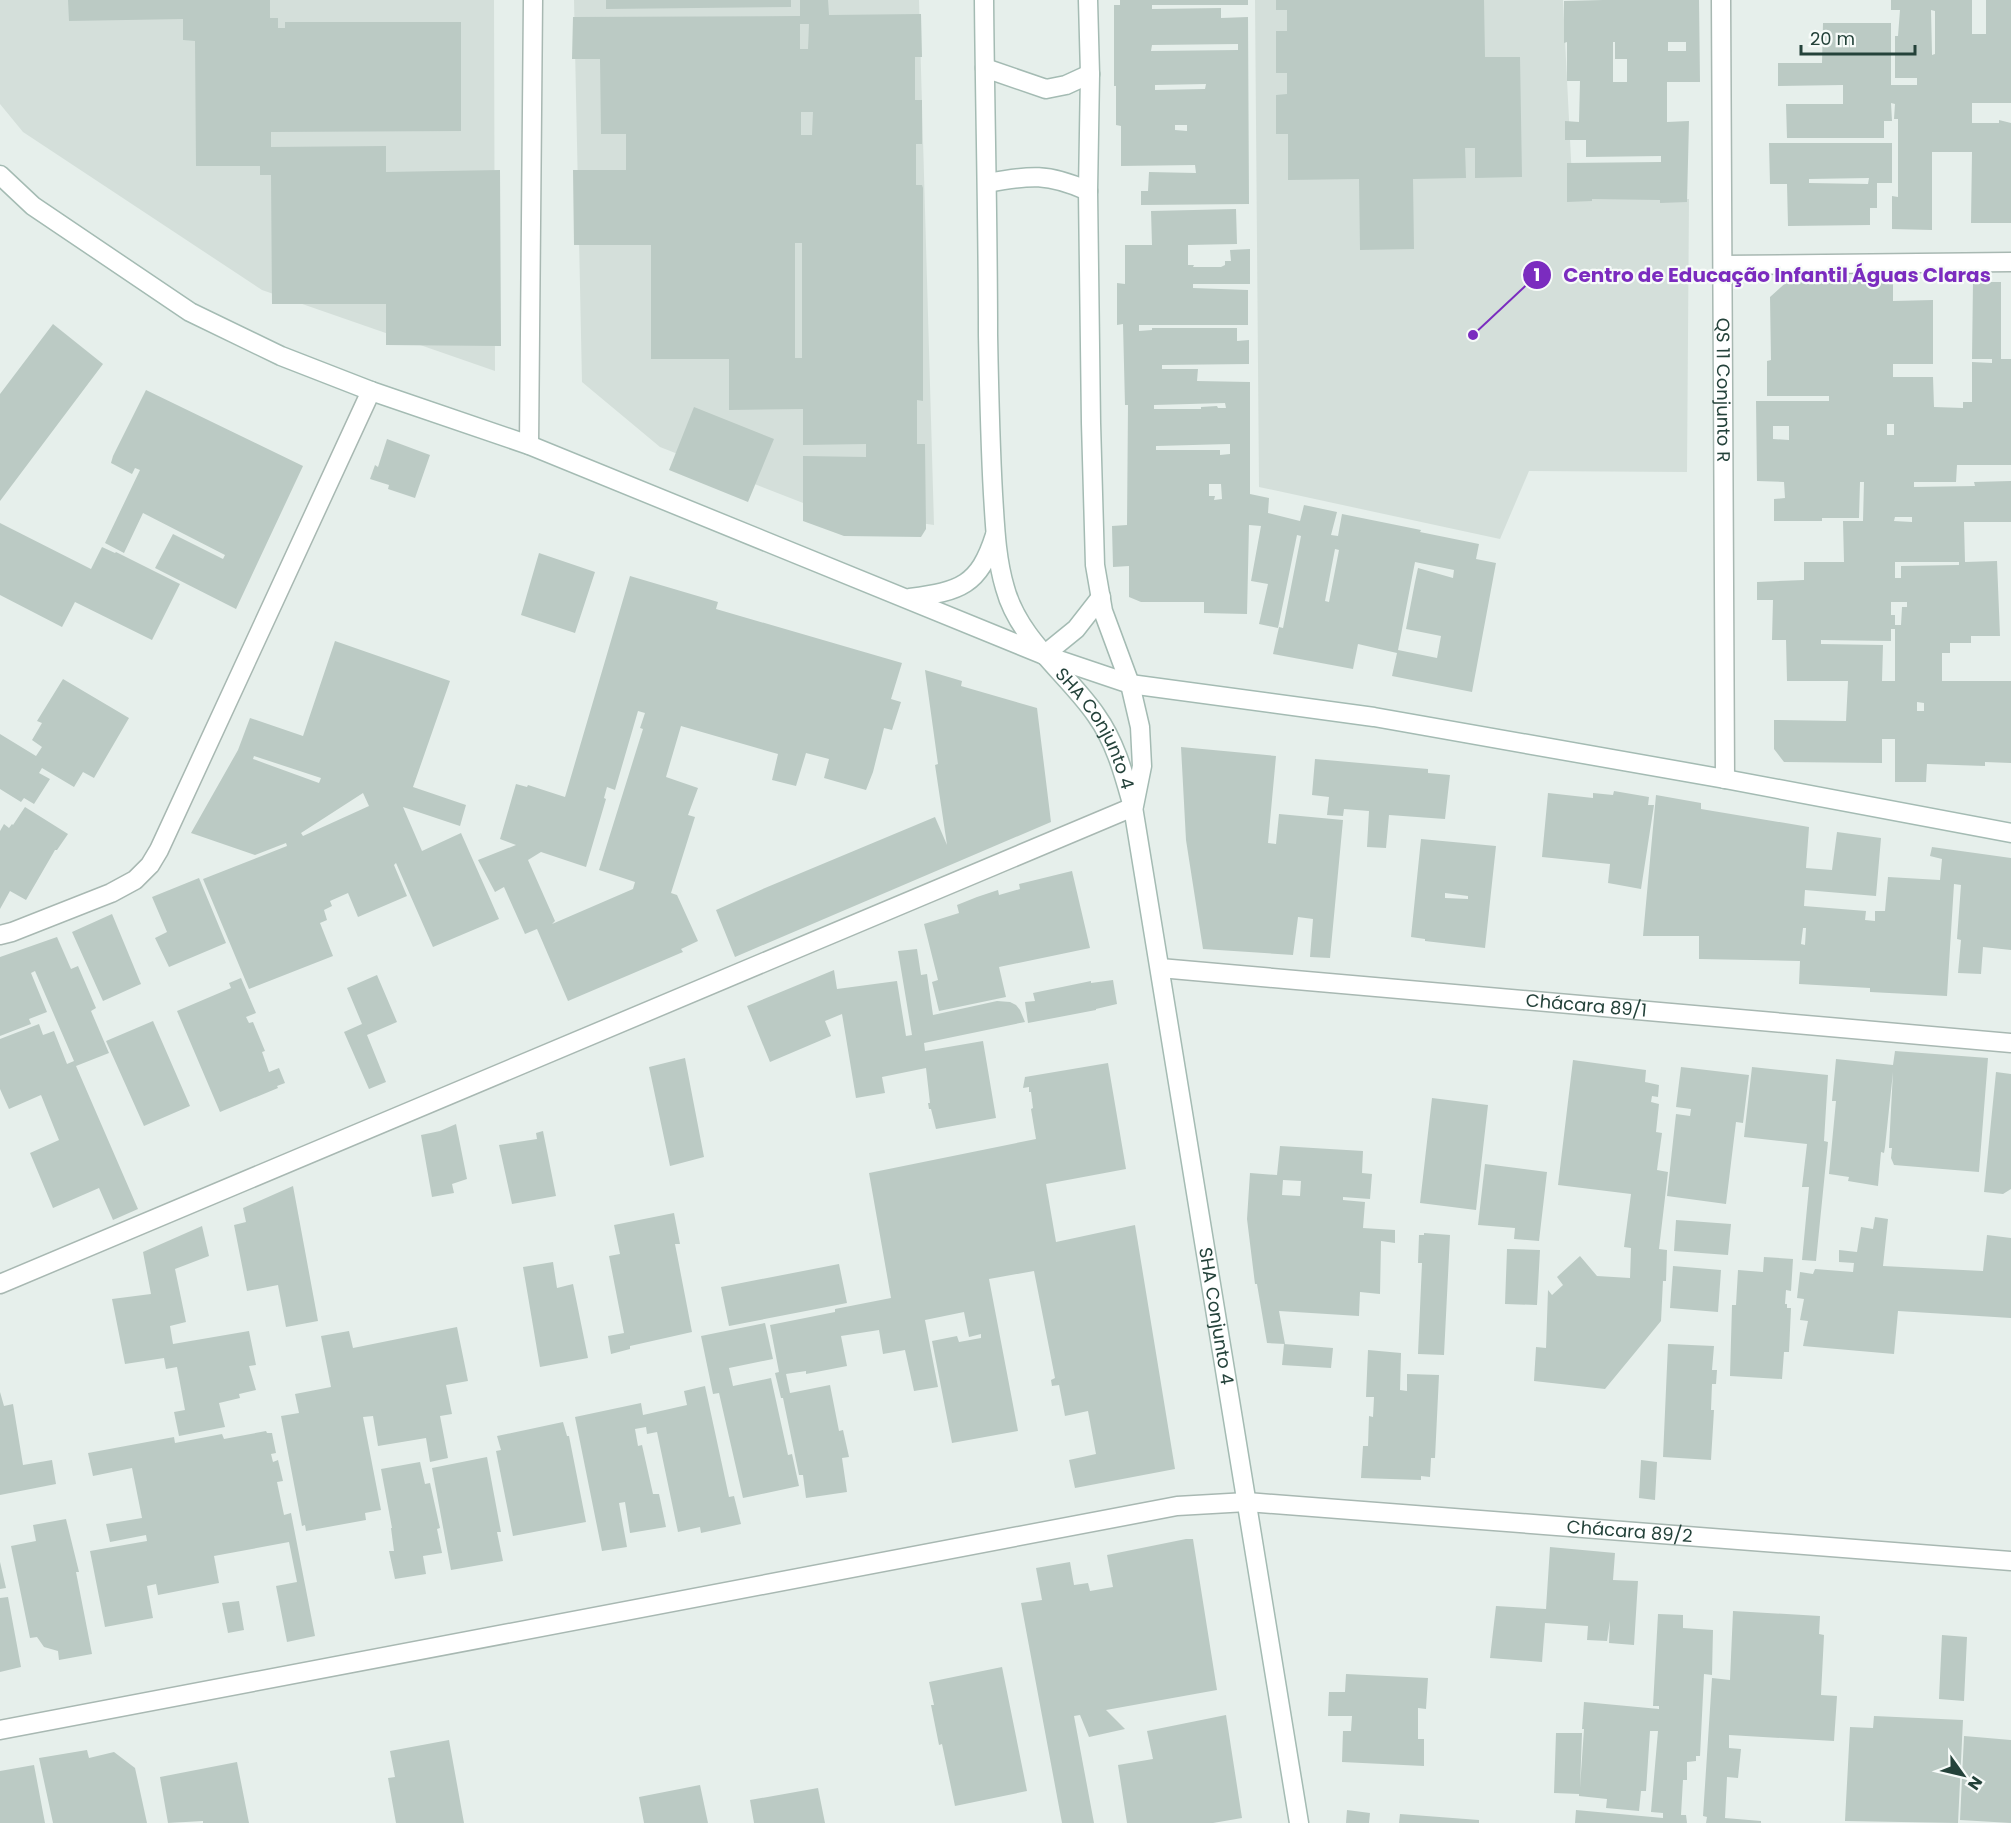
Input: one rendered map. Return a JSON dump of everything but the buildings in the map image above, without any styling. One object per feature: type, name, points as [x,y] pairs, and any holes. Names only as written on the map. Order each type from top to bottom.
[{"type":"street","points":[[529,445],[533,0]]},
{"type":"street","name":"SHA Conjunto 4","points":[[984,0],[988,183],[989,427],[995,534],[1004,587],[1012,611],[1044,655],[1088,705],[1110,739],[1124,772],[1134,807],[1299,1823]]},
{"type":"street","name":"SHA Conjunto 4","points":[[1088,0],[1090,74],[1088,191],[1095,565],[1107,621],[1130,684],[1140,727],[1142,766],[1134,807]]},
{"type":"street","name":"QS 11 Conjunto R","points":[[1721,0],[1725,779]]},
{"type":"street","points":[[985,68],[1046,89],[1066,85],[1090,74]]},
{"type":"street","points":[[0,175],[33,206],[190,312],[281,356],[371,391],[529,445],[1044,655],[1130,684],[1374,717],[1725,779],[2011,833]]},
{"type":"street","points":[[988,183],[1023,176],[1045,176],[1066,181],[1088,191]]},
{"type":"street","points":[[1723,265],[2011,262]]},
{"type":"street","points":[[0,935],[111,893],[135,880],[150,865],[159,850],[371,391]]},
{"type":"street","points":[[908,598],[942,594],[964,584],[982,569],[995,534]]},
{"type":"street","points":[[1044,655],[1076,629],[1101,597]]},
{"type":"street","points":[[0,1284],[1134,807]]},
{"type":"street","name":"Chácara 89/1","points":[[1160,968],[2011,1044]]},
{"type":"street","name":"Chácara 89/2","points":[[0,1730],[1178,1506],[1247,1502],[2011,1561]]},
{"type":"shaded area","points":[[0,0],[494,0],[495,371],[262,290],[23,132],[0,104]]},
{"type":"shaded area","points":[[574,0],[919,0],[934,525],[816,508],[660,447],[582,382]]},
{"type":"shaded area","points":[[1255,0],[1563,0],[1573,199],[1689,199],[1687,472],[1529,471],[1500,539],[1259,487]]},
{"type":"place","name":"Centro de Educação Infantil Águas Claras","points":[[1473,335]]}]
